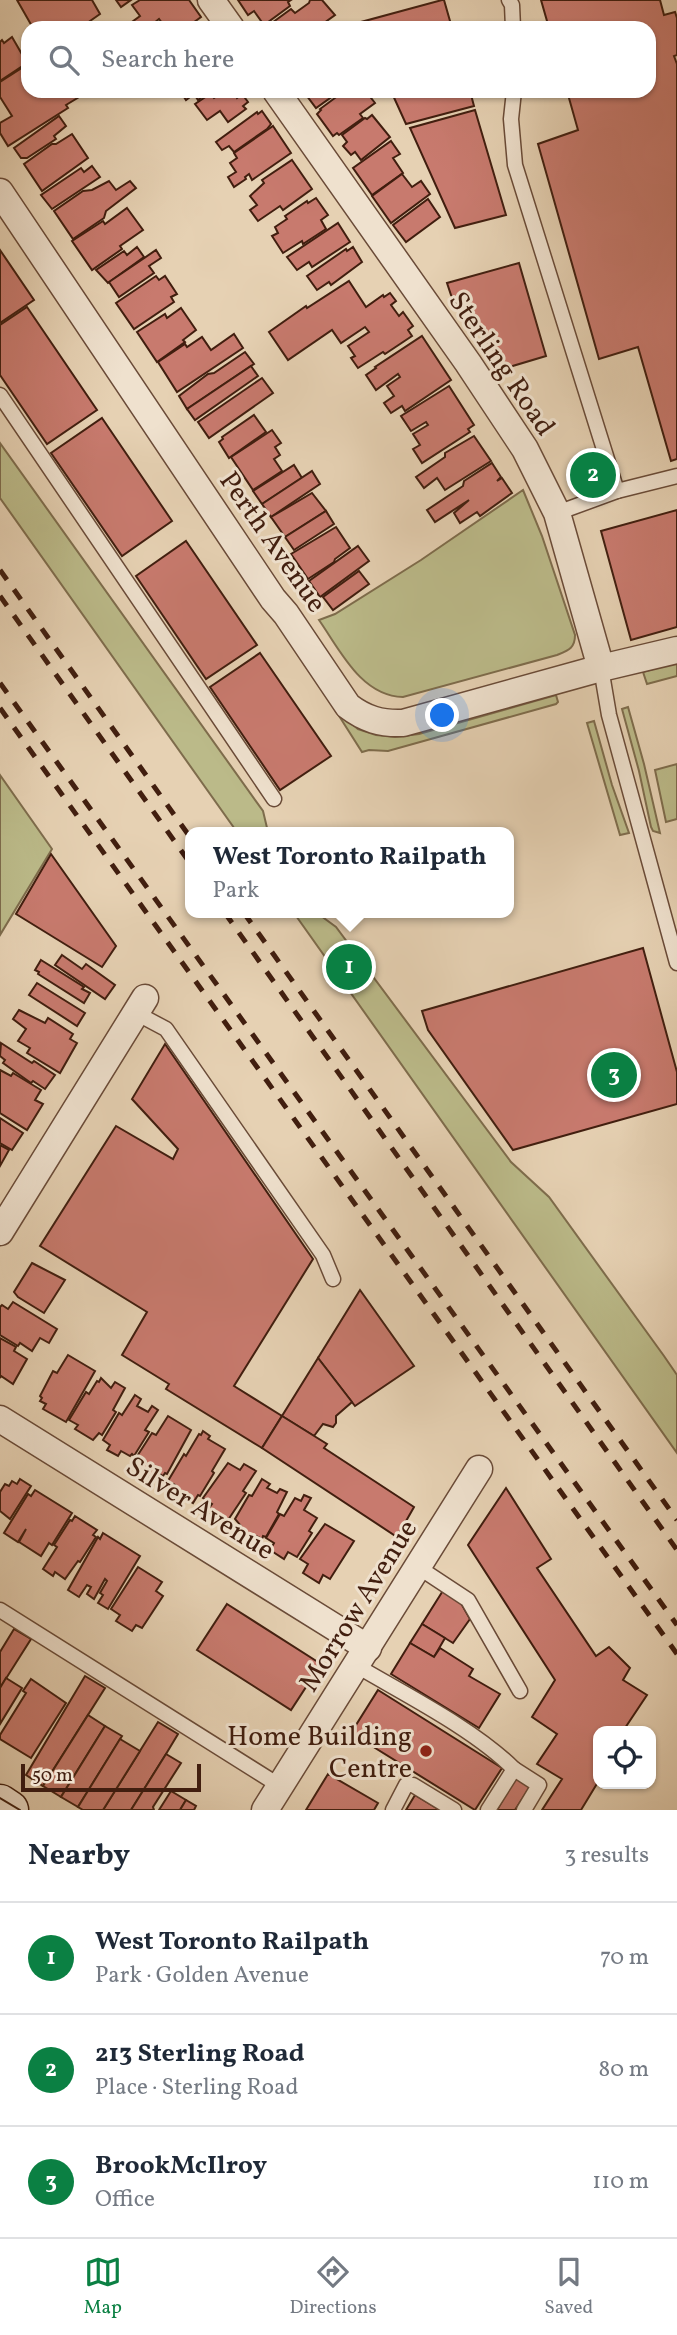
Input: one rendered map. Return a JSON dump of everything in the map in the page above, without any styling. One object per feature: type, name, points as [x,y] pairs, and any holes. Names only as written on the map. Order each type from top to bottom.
[{"type":"main road","points":[[0,1804],[9,1810]]},
{"type":"street","points":[[211,0],[226,21]]},
{"type":"street","name":"Sterling Road","points":[[281,98],[468,363],[525,449],[557,513],[601,668]]},
{"type":"street","name":"Perth Avenue","points":[[0,192],[273,599],[348,706],[378,722],[403,723],[601,668]]},
{"type":"street","points":[[601,668],[677,650]]},
{"type":"street","points":[[0,1232],[140,1005]]},
{"type":"street","name":"Silver Avenue","points":[[0,1419],[362,1657]]},
{"type":"street","name":"Morrow Avenue","points":[[265,1810],[478,1469]]},
{"type":"lane","points":[[509,0],[513,21]]},
{"type":"lane","points":[[513,98],[511,119],[515,165],[617,491]]},
{"type":"lane","points":[[0,395],[274,799]]},
{"type":"lane","points":[[557,513],[617,491],[677,476]]},
{"type":"lane","points":[[601,668],[608,715],[677,963]]},
{"type":"lane","points":[[140,1005],[166,1029],[324,1255],[333,1279]]},
{"type":"lane","points":[[418,1567],[468,1600],[520,1691]]},
{"type":"lane","points":[[0,1610],[281,1786]]},
{"type":"lane","points":[[362,1657],[430,1709],[499,1754],[514,1769],[539,1785],[524,1810]]},
{"type":"lane","points":[[488,1810],[514,1769]]},
{"type":"lane","points":[[393,1810],[406,1785],[413,1785],[454,1810]]},
{"type":"shaded area","points":[[0,443],[263,811],[267,827],[233,827],[0,498]]},
{"type":"shaded area","points":[[523,490],[542,536],[575,635],[572,646],[557,655],[403,697],[388,695],[375,689],[353,669],[319,620],[335,614],[421,560]]},
{"type":"shaded area","points":[[677,662],[677,676],[647,684],[643,672]]},
{"type":"shaded area","points":[[556,695],[556,704],[388,751],[362,752],[334,708],[358,729],[395,737],[419,734]]},
{"type":"shaded area","points":[[628,707],[660,833],[653,831],[651,827],[622,709]]},
{"type":"shaded area","points":[[594,721],[629,833],[620,835],[587,723]]},
{"type":"shaded area","points":[[677,764],[677,819],[666,822],[655,770]]},
{"type":"shaded area","points":[[0,775],[52,849],[0,935]]},
{"type":"shaded area","points":[[298,918],[324,918],[336,927],[511,1162],[549,1197],[664,1356],[677,1375],[677,1453]]},
{"type":"building","points":[[17,0],[92,0],[100,14],[90,21],[29,21]]},
{"type":"building","points":[[116,0],[131,0],[121,7]]},
{"type":"building","points":[[140,0],[189,0],[201,17],[196,21],[133,21],[140,16],[132,5]]},
{"type":"building","points":[[238,0],[291,0],[288,2],[290,6],[269,21],[261,21],[254,11],[248,15]]},
{"type":"building","points":[[310,0],[322,0],[335,15],[327,21],[275,21],[291,9],[295,13]]},
{"type":"building","points":[[444,0],[450,21],[365,21]]},
{"type":"building","points":[[541,0],[660,0],[664,15],[675,12],[677,18],[677,55],[674,56],[677,64],[677,459],[671,461],[638,347],[599,359],[538,144],[578,130],[569,98],[656,98],[656,21],[547,21]]},
{"type":"building","points":[[12,37],[21,53],[21,67],[0,81],[0,42],[2,40],[4,43]]},
{"type":"building","points":[[21,68],[21,98],[78,98],[66,105],[68,108],[8,146],[0,133],[0,123],[12,116],[0,97],[0,82]]},
{"type":"building","points":[[204,98],[245,98],[248,102],[243,106],[246,109],[228,122],[220,111],[207,120],[195,104]]},
{"type":"building","points":[[308,98],[330,98],[316,108]]},
{"type":"building","points":[[335,98],[371,98],[375,103],[360,114],[363,118],[339,135],[337,133],[333,136],[317,114]]},
{"type":"building","points":[[394,98],[472,98],[474,106],[406,124]]},
{"type":"building","points":[[475,110],[506,215],[455,228],[410,128]]},
{"type":"building","points":[[262,111],[271,124],[267,129],[234,152],[229,146],[222,150],[216,142]]},
{"type":"building","points":[[372,115],[390,137],[361,160],[355,152],[351,155],[343,146],[347,142],[342,135]]},
{"type":"building","points":[[59,116],[66,126],[54,136],[56,139],[27,158],[21,158],[14,148]]},
{"type":"building","points":[[273,126],[291,153],[252,180],[249,174],[234,187],[228,177],[236,172],[230,163],[237,158],[234,153]]},
{"type":"building","points":[[72,134],[88,158],[42,191],[24,164],[52,144]]},
{"type":"building","points":[[391,141],[400,154],[393,158],[403,173],[372,195],[353,168]]},
{"type":"building","points":[[292,160],[312,189],[283,210],[280,206],[258,221],[250,210],[257,205],[250,196],[264,183],[262,180]]},
{"type":"building","points":[[92,166],[100,177],[52,209],[41,195],[81,168],[84,172]]},
{"type":"building","points":[[402,174],[412,187],[421,181],[430,194],[391,223],[372,196]]},
{"type":"building","points":[[109,181],[116,190],[130,181],[136,188],[106,211],[104,218],[73,239],[54,211],[83,191],[92,190]]},
{"type":"building","points":[[316,198],[328,215],[321,220],[326,229],[283,253],[272,236],[278,233],[275,227],[287,219],[285,216]]},
{"type":"building","points":[[428,199],[440,217],[406,242],[393,225]]},
{"type":"building","points":[[127,208],[143,230],[92,270],[72,241],[103,221],[105,224]]},
{"type":"building","points":[[338,223],[350,242],[312,267],[309,262],[297,270],[287,257]]},
{"type":"building","points":[[137,247],[144,257],[108,283],[96,270],[124,251],[127,255]]},
{"type":"building","points":[[353,247],[362,262],[331,285],[329,282],[317,290],[307,276]]},
{"type":"building","points":[[0,250],[34,300],[0,323]]},
{"type":"building","points":[[156,250],[161,258],[149,266],[154,273],[119,297],[109,282]]},
{"type":"building","points":[[519,263],[546,356],[506,368],[451,295],[447,283]]},
{"type":"building","points":[[156,276],[159,280],[165,276],[177,294],[171,297],[174,302],[134,329],[116,303]]},
{"type":"building","points":[[349,281],[366,307],[390,293],[396,301],[391,305],[399,316],[403,312],[413,326],[408,330],[412,336],[358,368],[351,358],[355,356],[348,346],[369,332],[365,327],[341,343],[332,330],[288,360],[269,332]]},
{"type":"building","points":[[27,307],[97,410],[47,444],[0,375],[0,325]]},
{"type":"building","points":[[181,308],[196,330],[183,340],[185,342],[157,362],[137,332],[165,314],[167,318]]},
{"type":"building","points":[[234,334],[243,348],[177,392],[158,362],[185,344],[187,347],[202,337],[211,350]]},
{"type":"building","points":[[422,336],[451,380],[405,411],[402,406],[391,413],[384,403],[394,396],[387,386],[400,377],[398,374],[376,390],[366,375]]},
{"type":"building","points":[[245,352],[254,364],[187,409],[179,396],[208,374],[214,373]]},
{"type":"building","points":[[251,366],[258,376],[195,420],[187,409]]},
{"type":"building","points":[[262,378],[273,393],[209,438],[198,422]]},
{"type":"building","points":[[449,386],[474,425],[468,429],[470,432],[422,463],[413,449],[420,445],[413,434],[428,425],[426,422],[411,431],[401,416]]},
{"type":"building","points":[[254,415],[266,432],[229,458],[219,442],[222,437]]},
{"type":"building","points":[[102,418],[172,521],[122,556],[51,453]]},
{"type":"building","points":[[272,430],[281,443],[275,447],[280,455],[274,459],[282,471],[253,490],[231,457]]},
{"type":"building","points":[[474,436],[491,461],[445,490],[437,478],[424,488],[416,477],[445,457],[445,453]]},
{"type":"building","points":[[492,463],[501,477],[497,481],[502,478],[512,493],[480,516],[477,512],[460,523],[454,513],[469,500],[435,522],[427,510]]},
{"type":"building","points":[[294,465],[302,478],[262,504],[253,491]]},
{"type":"building","points":[[312,471],[320,484],[271,517],[262,504]]},
{"type":"building","points":[[312,493],[326,511],[285,537],[271,517]]},
{"type":"building","points":[[677,510],[677,627],[631,640],[601,531]]},
{"type":"building","points":[[326,511],[334,524],[294,550],[285,537]]},
{"type":"building","points":[[336,527],[350,548],[308,579],[291,554]]},
{"type":"building","points":[[186,541],[257,645],[206,679],[136,576]]},
{"type":"building","points":[[358,546],[369,561],[320,597],[309,581]]},
{"type":"building","points":[[359,571],[369,584],[333,610],[323,597]]},
{"type":"building","points":[[260,653],[331,756],[280,790],[210,687]]},
{"type":"building","points":[[51,854],[116,946],[102,967],[16,914]]},
{"type":"building","points":[[643,948],[677,1072],[677,1104],[513,1150],[428,1030],[422,1011]]},
{"type":"building","points":[[62,955],[82,969],[86,964],[115,985],[105,999],[55,965]]},
{"type":"building","points":[[41,960],[90,993],[84,1003],[38,974],[35,970]]},
{"type":"building","points":[[37,983],[85,1013],[77,1026],[29,995]]},
{"type":"building","points":[[19,1010],[45,1023],[48,1018],[73,1034],[70,1039],[77,1043],[60,1073],[27,1053],[30,1048],[18,1041],[26,1029],[13,1019]]},
{"type":"building","points":[[1,1043],[55,1075],[45,1089],[33,1081],[31,1083],[3,1063],[5,1060],[0,1056]]},
{"type":"building","points":[[165,1044],[313,1259],[234,1386],[282,1416],[262,1448],[166,1389],[169,1384],[122,1355],[147,1312],[40,1246],[116,1126],[173,1159],[178,1149],[132,1099]]},
{"type":"building","points":[[0,1070],[11,1076],[13,1073],[41,1090],[35,1100],[43,1104],[27,1130],[0,1113]]},
{"type":"building","points":[[0,1118],[23,1133],[12,1150],[0,1143]]},
{"type":"building","points":[[0,1145],[9,1150],[0,1166]]},
{"type":"building","points":[[32,1263],[65,1280],[44,1313],[14,1292]]},
{"type":"building","points":[[360,1290],[414,1366],[355,1406],[318,1358]]},
{"type":"building","points":[[13,1302],[57,1329],[49,1343],[40,1338],[32,1351],[0,1335],[0,1307],[2,1305],[8,1309]]},
{"type":"building","points":[[0,1338],[16,1347],[14,1351],[27,1359],[13,1384],[1,1376],[0,1378]]},
{"type":"building","points":[[68,1355],[95,1371],[66,1422],[43,1409],[46,1404],[40,1401],[40,1396],[53,1371],[57,1373]]},
{"type":"building","points":[[318,1358],[352,1402],[336,1416],[333,1427],[323,1424],[314,1436],[282,1416]]},
{"type":"building","points":[[101,1378],[111,1388],[115,1382],[125,1388],[113,1410],[116,1412],[102,1435],[99,1433],[93,1440],[75,1429],[78,1425],[69,1420],[86,1392],[89,1394]]},
{"type":"building","points":[[135,1395],[141,1399],[137,1406],[148,1412],[152,1406],[158,1410],[145,1430],[149,1432],[134,1456],[121,1451],[118,1456],[107,1450],[110,1445],[103,1440],[119,1413],[122,1415]]},
{"type":"building","points":[[168,1416],[191,1430],[167,1474],[163,1476],[158,1473],[154,1480],[138,1470],[141,1464],[134,1461],[152,1433],[156,1435]]},
{"type":"building","points":[[282,1416],[327,1444],[324,1448],[414,1507],[397,1537],[262,1448]]},
{"type":"building","points":[[203,1431],[210,1436],[208,1439],[225,1449],[212,1471],[214,1473],[193,1503],[173,1490],[175,1485],[168,1481],[184,1454],[186,1456]]},
{"type":"building","points":[[228,1463],[240,1470],[244,1464],[256,1471],[243,1491],[246,1493],[226,1523],[207,1511],[212,1504],[203,1498]]},
{"type":"building","points":[[20,1479],[31,1486],[10,1519],[0,1511],[0,1492],[5,1484],[9,1486],[12,1481],[17,1484]]},
{"type":"building","points":[[262,1479],[270,1484],[267,1488],[277,1493],[280,1489],[287,1492],[266,1537],[263,1536],[262,1539],[256,1536],[253,1540],[238,1531],[241,1526],[235,1519]]},
{"type":"building","points":[[506,1488],[551,1559],[537,1568],[596,1656],[609,1647],[630,1668],[623,1680],[647,1695],[626,1726],[593,1726],[594,1789],[581,1810],[542,1810],[562,1779],[537,1764],[557,1734],[532,1717],[555,1680],[468,1545]]},
{"type":"building","points":[[35,1490],[72,1513],[52,1545],[49,1543],[41,1556],[19,1542],[26,1529],[18,1542],[4,1533],[28,1494],[31,1496]]},
{"type":"building","points":[[304,1495],[311,1498],[304,1510],[317,1518],[309,1531],[312,1533],[297,1557],[288,1552],[284,1559],[270,1550],[274,1543],[266,1538],[280,1514],[284,1516],[295,1498],[301,1501]]},
{"type":"building","points":[[75,1516],[97,1530],[93,1535],[96,1537],[65,1579],[55,1572],[53,1576],[43,1569],[57,1547],[54,1545]]},
{"type":"building","points":[[325,1524],[354,1541],[330,1579],[323,1575],[319,1583],[303,1573],[308,1564],[300,1559]]},
{"type":"building","points":[[103,1533],[140,1556],[108,1609],[98,1603],[103,1595],[100,1593],[107,1581],[105,1579],[94,1599],[87,1594],[91,1587],[87,1585],[79,1597],[68,1590],[98,1537],[100,1539]]},
{"type":"building","points":[[138,1567],[162,1582],[156,1591],[163,1596],[142,1628],[136,1625],[132,1631],[116,1621],[120,1615],[111,1609]]},
{"type":"building","points":[[444,1589],[457,1596],[470,1619],[453,1643],[422,1624]]},
{"type":"building","points":[[227,1604],[321,1664],[291,1710],[197,1650]]},
{"type":"building","points":[[422,1624],[445,1638],[434,1657],[410,1643]]},
{"type":"building","points":[[14,1629],[31,1639],[0,1688],[0,1652]]},
{"type":"building","points":[[410,1643],[434,1657],[440,1648],[473,1669],[469,1676],[500,1694],[479,1728],[391,1674]]},
{"type":"building","points":[[85,1676],[105,1688],[43,1786],[26,1775]]},
{"type":"building","points":[[6,1678],[22,1688],[0,1724],[0,1688]]},
{"type":"building","points":[[31,1679],[66,1703],[31,1758],[0,1739],[0,1735],[26,1693],[23,1691]]},
{"type":"building","name":"Home Building Centre","points":[[378,1690],[502,1768],[475,1810],[351,1733]]},
{"type":"building","points":[[88,1715],[105,1726],[61,1797],[43,1786]]},
{"type":"building","points":[[158,1722],[178,1734],[131,1810],[103,1810]]},
{"type":"building","points":[[105,1726],[122,1736],[78,1807],[61,1797]]},
{"type":"building","points":[[120,1739],[140,1751],[103,1810],[83,1810],[78,1807]]},
{"type":"building","points":[[166,1754],[181,1763],[153,1807],[154,1810],[131,1810]]},
{"type":"building","points":[[328,1774],[378,1803],[374,1810],[306,1810]]},
{"type":"building","points":[[515,1778],[530,1787],[515,1810],[497,1810]]},
{"type":"building","points":[[171,1791],[186,1800],[180,1810],[159,1810]]},
{"type":"building","points":[[415,1795],[440,1810],[406,1810]]},
{"type":"building","points":[[186,1800],[196,1806],[194,1810],[180,1810]]},
{"type":"tram line","points":[[0,1798],[20,1810]]},
{"type":"railway","points":[[0,570],[185,830]]},
{"type":"railway","points":[[0,596],[185,856]]},
{"type":"railway","points":[[0,683],[677,1625]]},
{"type":"railway","points":[[0,708],[677,1654]]},
{"type":"railway","points":[[229,918],[677,1550]]},
{"type":"railway","points":[[248,918],[677,1520]]},
{"type":"place","name":"213 Sterling Road","points":[[593,475]]},
{"type":"place","name":"West Toronto Railpath","points":[[349,967]]},
{"type":"place","name":"BrookMcIlroy","points":[[614,1075]]},
{"type":"place","name":"Home Building Centre","points":[[426,1751]]}]
